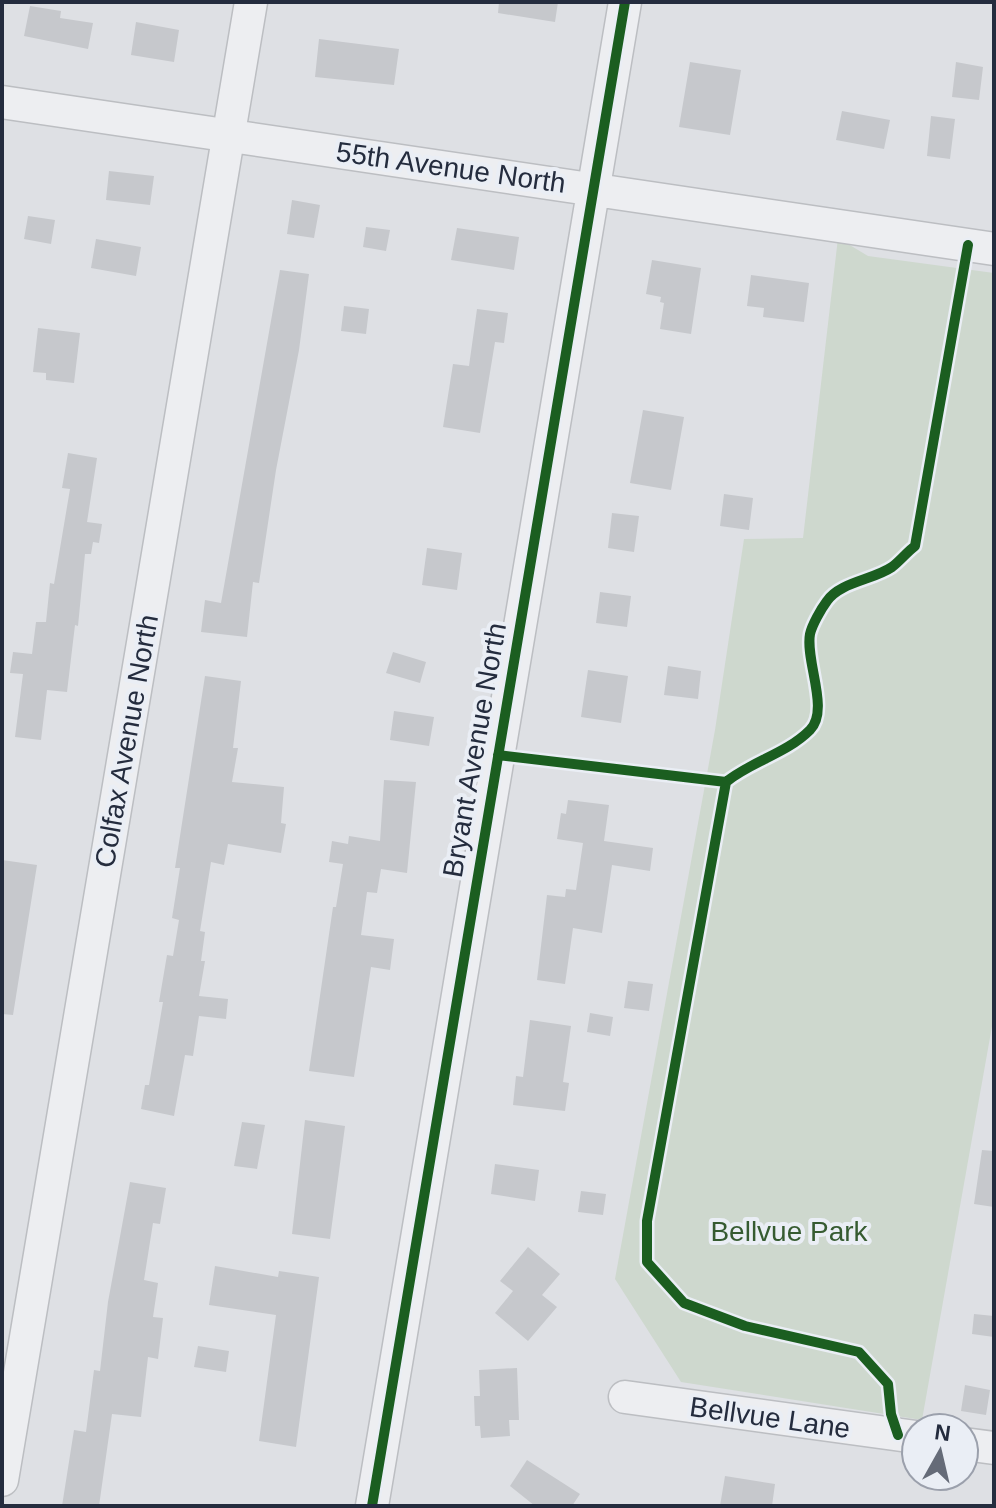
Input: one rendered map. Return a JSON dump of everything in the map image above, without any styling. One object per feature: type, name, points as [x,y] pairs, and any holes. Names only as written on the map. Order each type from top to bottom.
[{"type":"street","name":"Colfax Avenue North","points":[[2,1480],[251,2]]},
{"type":"street","name":"Bryant Avenue North","points":[[372,1506],[625,2]]},
{"type":"street","name":"55th Avenue North","points":[[2,102],[994,249]]},
{"type":"street","name":"Bellvue Lane","points":[[625,1397],[900,1435]]},
{"type":"green space","name":"Bellvue Park","points":[[838,238],[868,256],[994,273],[994,1015],[923,1412],[900,1412],[900,1417],[681,1382],[615,1279],[715,730],[744,539],[803,538]]},
{"type":"building","points":[[499,2],[558,2],[555,22],[498,13]]},
{"type":"building","points":[[30,6],[61,11],[60,18],[93,23],[88,49],[24,36]]},
{"type":"building","points":[[136,22],[179,30],[174,62],[131,55]]},
{"type":"building","points":[[319,39],[399,49],[394,85],[315,77]]},
{"type":"building","points":[[690,62],[741,70],[730,135],[679,127]]},
{"type":"building","points":[[956,62],[983,67],[979,100],[952,97]]},
{"type":"building","points":[[842,111],[890,120],[884,149],[836,140]]},
{"type":"building","points":[[931,116],[955,119],[950,159],[927,156]]},
{"type":"building","points":[[109,171],[154,176],[150,205],[106,200]]},
{"type":"building","points":[[292,200],[320,205],[314,238],[287,234]]},
{"type":"building","points":[[28,216],[55,220],[51,244],[24,239]]},
{"type":"building","points":[[366,227],[390,230],[386,251],[363,247]]},
{"type":"building","points":[[457,228],[519,237],[514,270],[451,260]]},
{"type":"building","points":[[96,239],[141,247],[136,276],[91,268]]},
{"type":"building","points":[[652,260],[701,268],[691,334],[660,329],[664,303],[660,302],[661,297],[646,294]]},
{"type":"building","points":[[280,270],[309,274],[259,583],[253,582],[247,637],[201,632],[205,600],[221,603]]},
{"type":"building","points":[[751,275],[809,283],[804,322],[763,317],[764,308],[747,306]]},
{"type":"building","points":[[344,306],[369,309],[366,334],[341,331]]},
{"type":"building","points":[[477,309],[508,313],[504,343],[495,342],[480,433],[443,427],[453,364],[469,366]]},
{"type":"building","points":[[38,328],[80,333],[74,383],[46,380],[46,373],[33,372]]},
{"type":"building","points":[[643,410],[684,417],[671,490],[630,483]]},
{"type":"building","points":[[68,453],[97,458],[87,522],[102,524],[99,543],[93,542],[91,554],[85,554],[67,692],[47,690],[41,740],[15,737],[23,674],[10,673],[13,652],[32,654],[36,622],[46,622],[50,583],[54,584],[70,489],[62,488]]},
{"type":"building","points":[[724,494],[753,498],[749,530],[720,526]]},
{"type":"building","points":[[612,513],[639,516],[634,552],[608,548]]},
{"type":"building","points":[[427,548],[462,553],[457,590],[422,585]]},
{"type":"building","points":[[600,592],[631,596],[627,627],[596,623]]},
{"type":"building","points":[[393,652],[426,662],[420,683],[386,673]]},
{"type":"building","points":[[668,666],[701,671],[698,699],[664,695]]},
{"type":"building","points":[[588,670],[628,676],[621,723],[581,717]]},
{"type":"building","points":[[205,676],[241,681],[233,748],[238,748],[232,782],[284,787],[281,823],[286,824],[281,853],[228,844],[224,865],[211,862],[200,931],[205,932],[201,961],[205,961],[199,996],[228,999],[226,1019],[199,1016],[193,1056],[185,1055],[174,1116],[141,1109],[145,1085],[149,1085],[163,1002],[159,1002],[167,955],[173,956],[179,920],[172,918],[180,868],[175,868]]},
{"type":"building","points":[[394,711],[434,717],[429,746],[390,740]]},
{"type":"building","points":[[384,780],[416,782],[407,873],[381,869],[377,893],[367,892],[361,935],[394,939],[390,970],[371,967],[354,1077],[309,1071],[333,907],[336,907],[343,864],[329,862],[332,841],[348,844],[349,836],[380,841]]},
{"type":"building","points":[[568,800],[609,805],[604,841],[653,848],[650,871],[612,865],[602,933],[573,928],[565,984],[537,980],[547,895],[565,897],[566,889],[576,890],[583,843],[557,839],[561,813],[566,814]]},
{"type":"building","points":[[2,860],[37,865],[13,1015],[2,1014]]},
{"type":"building","points":[[628,981],[653,984],[649,1011],[624,1008]]},
{"type":"building","points":[[590,1013],[613,1017],[610,1036],[587,1032]]},
{"type":"building","points":[[530,1020],[571,1026],[563,1082],[569,1083],[565,1111],[513,1105],[516,1076],[523,1077]]},
{"type":"building","points":[[305,1120],[345,1126],[330,1239],[292,1234]]},
{"type":"building","points":[[242,1122],[265,1125],[257,1169],[234,1166]]},
{"type":"building","points":[[982,1150],[994,1151],[994,1207],[974,1204]]},
{"type":"building","points":[[495,1164],[539,1170],[535,1201],[491,1194]]},
{"type":"building","points":[[130,1182],[166,1188],[160,1224],[153,1223],[144,1280],[158,1283],[153,1317],[163,1318],[158,1359],[148,1357],[141,1417],[112,1414],[99,1506],[62,1506],[74,1430],[86,1432],[94,1370],[100,1371],[108,1302]]},
{"type":"building","points":[[581,1191],[606,1194],[603,1215],[578,1212]]},
{"type":"building","points":[[528,1247],[560,1274],[542,1295],[557,1307],[528,1341],[495,1313],[513,1291],[500,1281]]},
{"type":"building","points":[[215,1266],[278,1277],[279,1271],[319,1277],[296,1447],[259,1441],[276,1315],[209,1305]]},
{"type":"building","points":[[974,1314],[994,1316],[994,1337],[972,1334]]},
{"type":"building","points":[[198,1346],[229,1351],[226,1372],[194,1367]]},
{"type":"building","points":[[517,1368],[519,1420],[509,1420],[510,1436],[481,1438],[480,1426],[475,1426],[474,1396],[480,1396],[479,1370]]},
{"type":"building","points":[[965,1385],[990,1390],[986,1415],[961,1411]]},
{"type":"building","points":[[527,1460],[580,1494],[572,1506],[535,1506],[510,1486]]},
{"type":"building","points":[[725,1476],[775,1484],[772,1506],[720,1506]]},
{"type":"cycle path","points":[[372,1506],[625,2]]},
{"type":"cycle path","points":[[498,755],[726,782],[810,730],[818,710],[809,645],[810,634],[820,613],[827,601],[840,590],[892,567],[915,546],[968,245]]},
{"type":"cycle path","points":[[726,782],[647,1221],[647,1262],[684,1303],[745,1326],[859,1352],[888,1384],[891,1414],[898,1435]]}]
